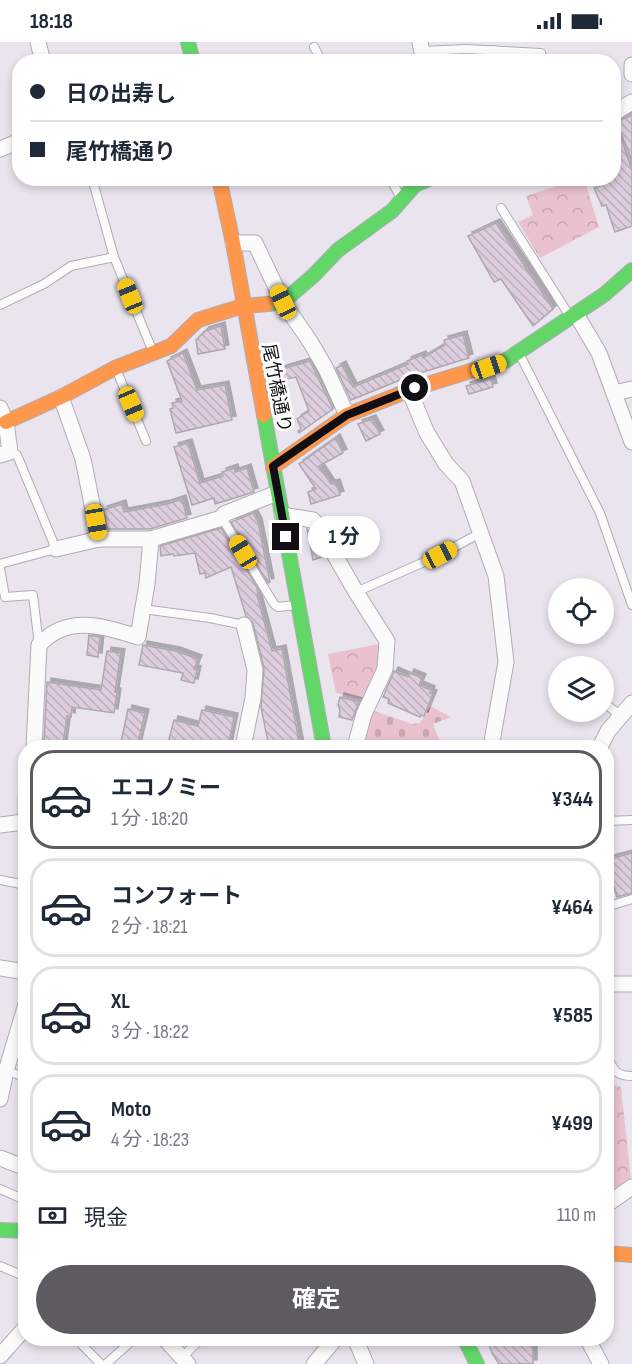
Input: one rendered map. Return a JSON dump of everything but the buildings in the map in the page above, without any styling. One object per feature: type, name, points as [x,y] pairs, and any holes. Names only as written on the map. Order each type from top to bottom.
[{"type":"street","points":[[632,65],[632,74]]},
{"type":"street","name":"尾竹橋通り","points":[[221,186],[323,740]]},
{"type":"street","points":[[5,454],[3,415],[61,397],[115,368],[171,346],[198,320],[243,306],[283,302],[338,250],[392,211],[414,186]]},
{"type":"street","points":[[233,243],[255,243],[283,302],[326,369],[347,415]]},
{"type":"street","points":[[273,466],[347,415],[409,390],[505,361],[605,294],[632,270]]},
{"type":"street","points":[[574,316],[598,353],[632,442]]},
{"type":"street","points":[[614,393],[632,389]]},
{"type":"street","points":[[409,390],[427,433],[446,464],[462,481],[496,576],[506,662],[492,740]]},
{"type":"street","points":[[61,397],[83,459],[99,539]]},
{"type":"street","points":[[56,549],[99,539],[151,539],[222,518],[224,514],[278,493]]},
{"type":"street","points":[[282,515],[313,520],[387,640],[386,669],[364,714],[357,740]]},
{"type":"street","points":[[34,740],[39,645],[47,636],[66,626],[83,625],[107,628],[138,637],[151,539]]},
{"type":"street","points":[[244,625],[255,670],[253,698],[244,740]]},
{"type":"street","points":[[604,740],[608,731],[632,703]]},
{"type":"street","points":[[0,825],[18,824]]},
{"type":"street","points":[[0,968],[18,971]]},
{"type":"street","points":[[614,984],[632,984]]},
{"type":"street","points":[[0,1100],[6,1071],[6,1049],[18,1022]]},
{"type":"street","points":[[0,1158],[18,1165]]},
{"type":"street","points":[[614,1199],[632,1187]]},
{"type":"street","points":[[0,1230],[18,1231]]},
{"type":"street","points":[[614,1254],[632,1256]]},
{"type":"street","points":[[0,1356],[18,1336]]},
{"type":"street","points":[[171,1346],[185,1361]]},
{"type":"street","points":[[314,1364],[329,1346]]},
{"type":"street","points":[[358,1346],[366,1364]]},
{"type":"street","points":[[468,1346],[477,1364]]},
{"type":"street","points":[[591,1346],[601,1364]]},
{"type":"lane","points":[[314,47],[318,54]]},
{"type":"lane","points":[[422,52],[466,49],[541,53]]},
{"type":"lane","points":[[94,186],[114,257],[153,354]]},
{"type":"lane","points":[[394,186],[402,200]]},
{"type":"lane","points":[[501,208],[574,316]]},
{"type":"lane","points":[[0,305],[44,284],[71,266],[114,257]]},
{"type":"lane","points":[[519,352],[600,513],[632,605]]},
{"type":"lane","points":[[115,368],[146,441]]},
{"type":"lane","points":[[5,454],[17,455],[56,549],[0,566],[4,597],[33,595],[39,645]]},
{"type":"lane","points":[[222,518],[274,604],[278,607],[298,604]]},
{"type":"lane","points":[[356,592],[440,555],[480,533]]},
{"type":"lane","points":[[143,609],[244,625]]},
{"type":"lane","points":[[614,711],[621,716]]},
{"type":"lane","points":[[614,821],[632,820]]},
{"type":"lane","points":[[0,880],[18,883]]},
{"type":"lane","points":[[614,905],[632,899]]},
{"type":"lane","points":[[614,1070],[621,1076],[632,1076]]},
{"type":"lane","points":[[6,1071],[18,1075]]},
{"type":"lane","points":[[0,1189],[18,1197]]},
{"type":"lane","points":[[0,1266],[18,1273]]},
{"type":"lane","points":[[83,1346],[101,1364]]},
{"type":"lane","points":[[106,1364],[126,1346]]},
{"type":"lane","points":[[185,1361],[196,1346]]},
{"type":"green space","points":[[557,186],[586,186],[599,227],[540,258],[518,222],[533,215],[526,196]]},
{"type":"green space","points":[[379,644],[379,662],[363,699],[336,693],[328,654]]},
{"type":"green space","points":[[430,706],[451,717],[433,724],[439,740],[364,740],[371,710],[412,724],[420,723]]},
{"type":"green space","points":[[614,1085],[621,1087],[631,1181],[614,1193]]},
{"type":"traffic: fast","points":[[188,42],[191,54]]},
{"type":"traffic: fast","points":[[268,304],[283,302],[338,250],[392,211],[414,186]]},
{"type":"traffic: fast","points":[[477,369],[505,361],[605,294],[632,270]]},
{"type":"traffic: fast","points":[[264,415],[323,740]]},
{"type":"traffic: fast","points":[[0,1230],[18,1231]]},
{"type":"traffic: fast","points":[[468,1346],[477,1364]]},
{"type":"traffic: slow","points":[[221,186],[264,415]]},
{"type":"traffic: slow","points":[[6,422],[61,397],[115,368],[171,346],[198,320],[243,306],[268,304]]},
{"type":"traffic: slow","points":[[273,467],[347,415],[415,388],[477,369]]},
{"type":"traffic: slow","points":[[614,1254],[632,1255]]},
{"type":"route","points":[[286,537],[273,466],[347,415],[415,388]]}]
